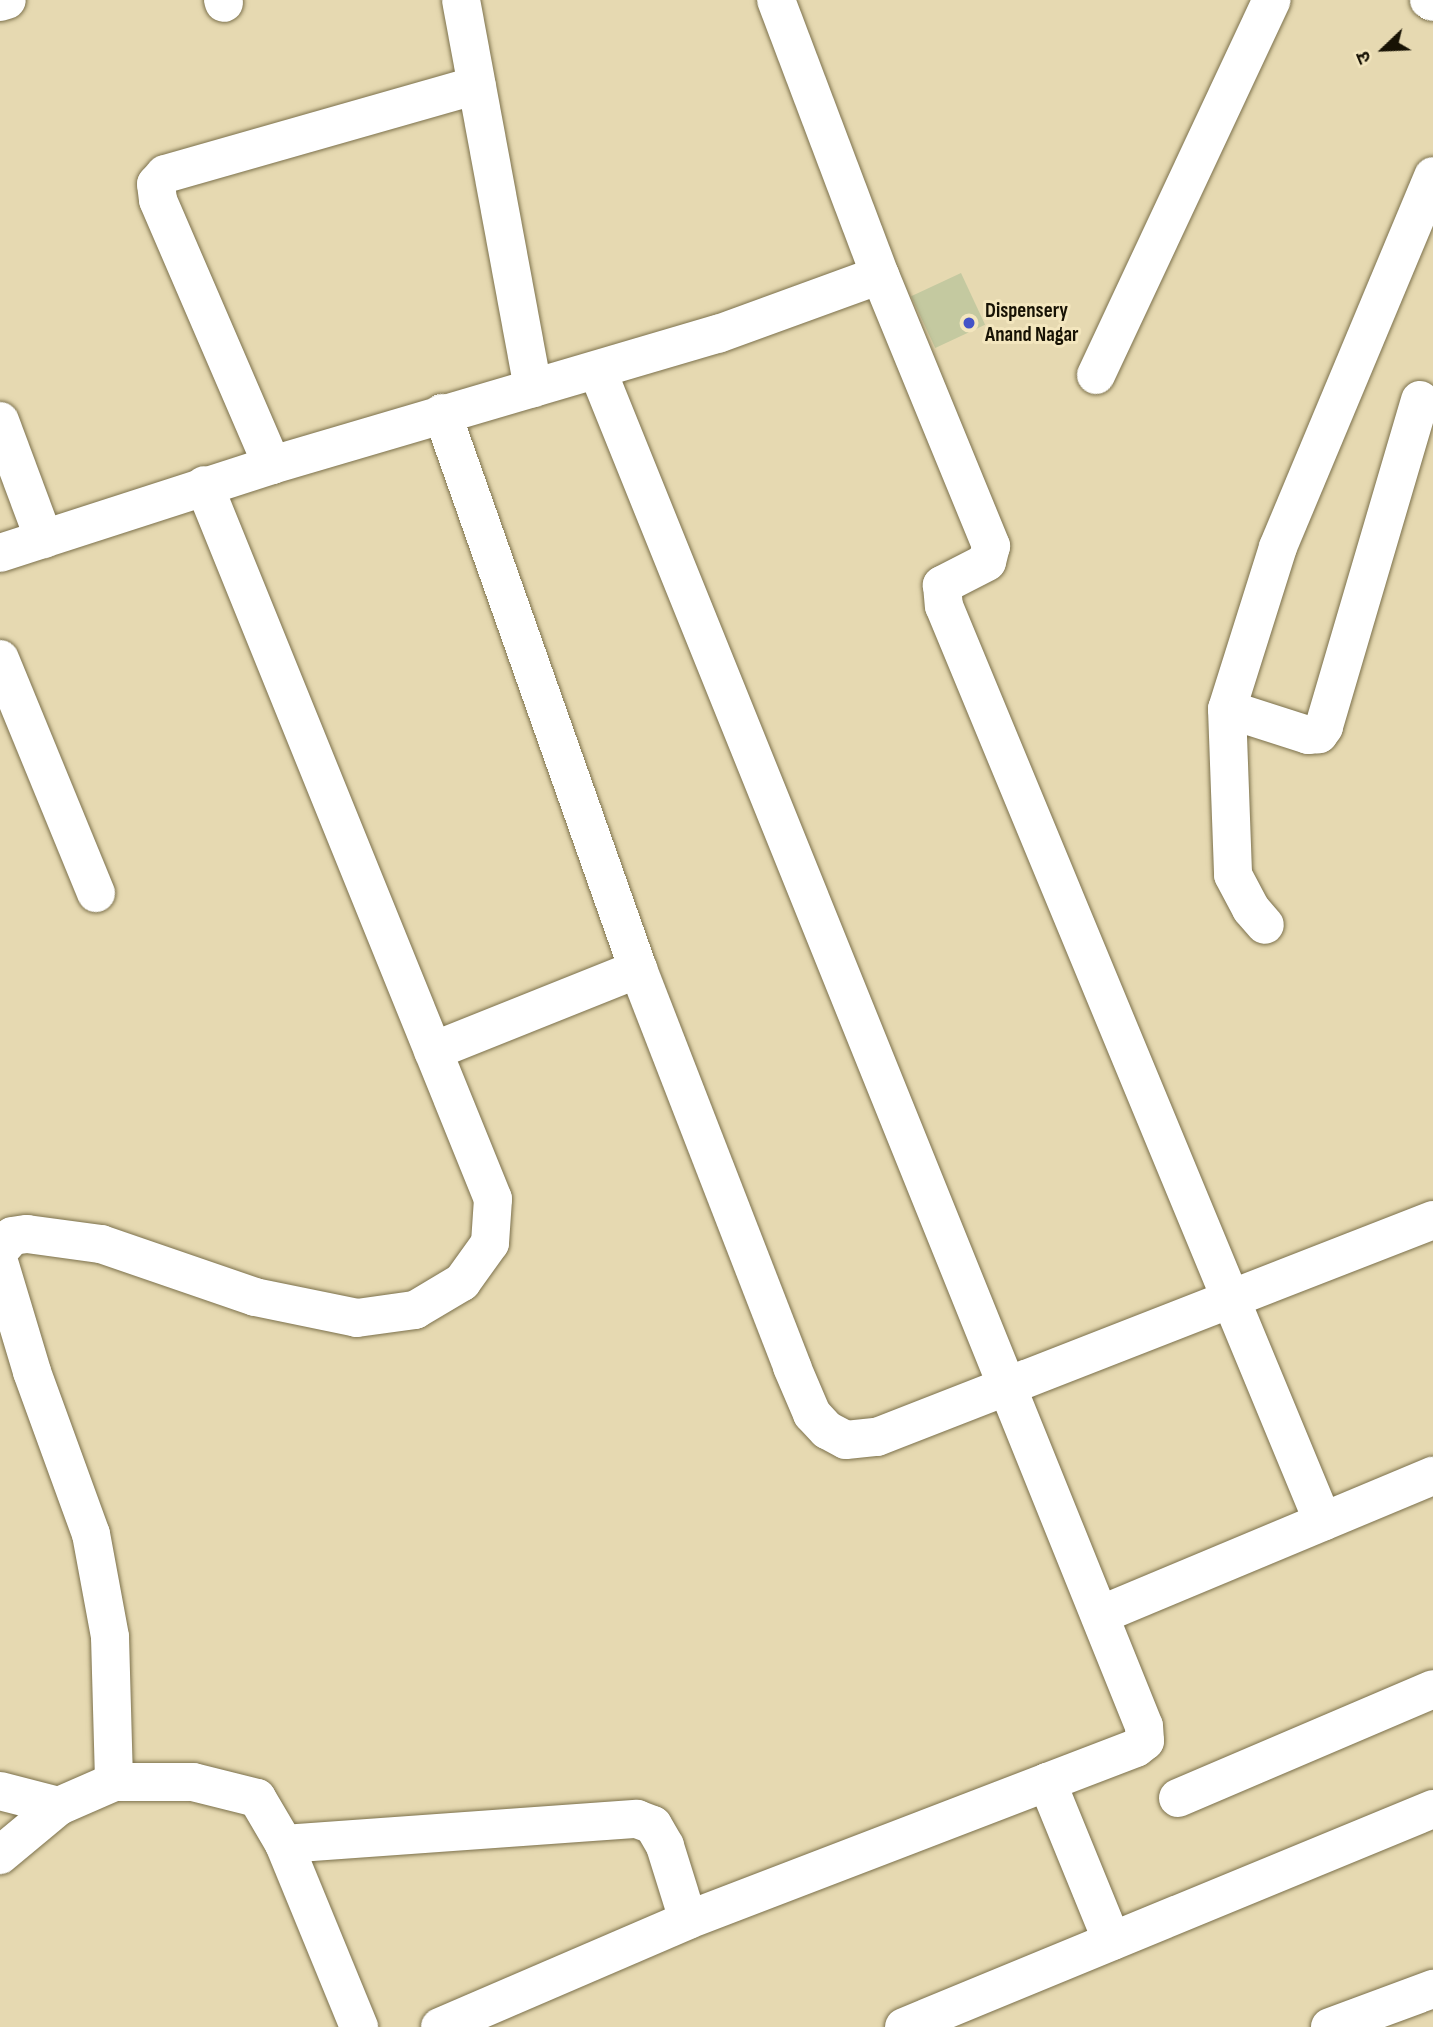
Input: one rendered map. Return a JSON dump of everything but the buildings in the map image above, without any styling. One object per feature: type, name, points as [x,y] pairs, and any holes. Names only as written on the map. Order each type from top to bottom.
[{"type":"street","points":[[0,2],[7,0]]},
{"type":"street","points":[[461,0],[533,388]]},
{"type":"street","points":[[776,0],[880,275],[991,546],[987,562],[942,585],[944,606],[1227,1297],[1323,1522]]},
{"type":"street","points":[[1096,375],[1272,0]]},
{"type":"street","points":[[272,465],[158,200],[156,184],[165,174],[477,85]]},
{"type":"street","points":[[1265,925],[1251,909],[1233,875],[1227,709],[1283,534],[1433,176]]},
{"type":"street","points":[[0,553],[204,485],[442,414],[598,372],[880,275]]},
{"type":"street","points":[[440,2027],[688,1920],[1047,1782],[1145,1741],[1144,1726],[1010,1387],[598,372]]},
{"type":"street","points":[[1227,709],[1308,735],[1319,734],[1324,727],[1420,400]]},
{"type":"street","points":[[442,414],[638,969],[812,1414],[827,1430],[846,1440],[877,1437],[1010,1387],[1227,1297],[1433,1220]]},
{"type":"street","points":[[0,421],[44,540]]},
{"type":"street","points":[[0,1250],[12,1236],[27,1234],[101,1244],[267,1299],[357,1318],[415,1310],[462,1282],[490,1243],[493,1199],[204,485]]},
{"type":"street","points":[[0,659],[96,893]]},
{"type":"street","points":[[433,1051],[638,969]]},
{"type":"street","points":[[0,1265],[32,1371],[91,1534],[110,1637],[114,1782]]},
{"type":"street","points":[[1100,1615],[1433,1476]]},
{"type":"street","points":[[1178,1798],[1433,1689]]},
{"type":"street","points":[[0,1855],[59,1806],[114,1782],[193,1782],[241,1791],[268,1811],[359,2027]]},
{"type":"street","points":[[1047,1782],[1112,1941]]},
{"type":"street","points":[[0,1791],[59,1806]]},
{"type":"street","points":[[904,2027],[1433,1809]]},
{"type":"street","points":[[284,1844],[637,1819],[653,1825],[666,1846],[688,1920]]},
{"type":"street","points":[[1330,2027],[1433,1989]]},
{"type":"place","name":"Dispensery Anand Nagar","points":[[969,323]]}]
